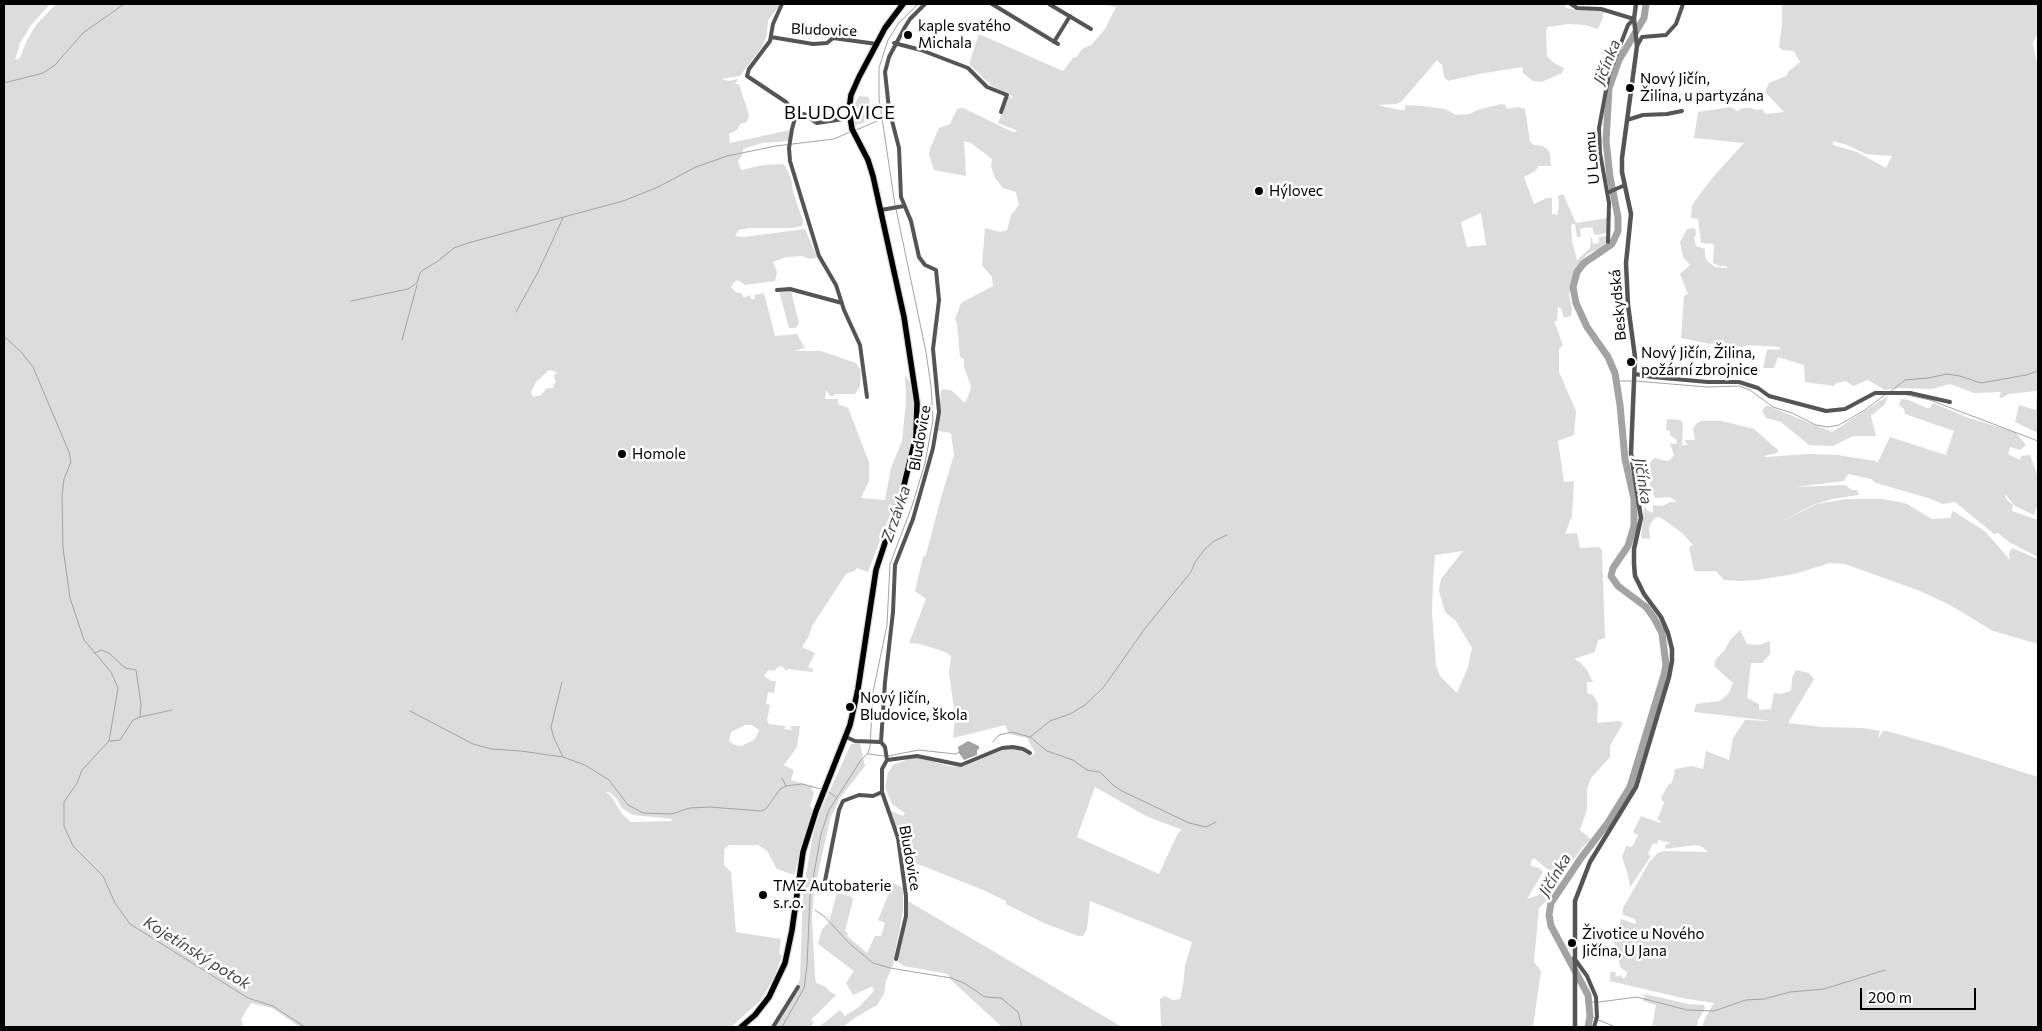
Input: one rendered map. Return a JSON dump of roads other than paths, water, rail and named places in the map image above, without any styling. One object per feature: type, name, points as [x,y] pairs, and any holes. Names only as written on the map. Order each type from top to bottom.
[{"type":"main road","points":[[741,1027],[755,1015],[769,997],[785,963],[792,930],[803,852],[816,811],[846,737],[858,689],[876,570],[908,472],[917,425],[917,403],[911,352],[881,210],[869,164],[853,131],[849,105],[854,87],[889,21],[903,4]]},
{"type":"street","name":"Bludovice","points":[[782,4],[777,12],[771,37],[761,55],[749,69],[747,76],[786,102],[796,115],[804,114],[817,123],[850,118]]},
{"type":"street","name":"Bludovice","points":[[896,959],[906,916],[906,896],[898,838],[882,792],[882,769],[887,760],[885,747],[880,742],[895,564],[912,519],[930,457],[938,412],[933,349],[940,300],[936,270],[925,265],[919,257],[911,221],[902,207],[899,148],[889,109],[885,72],[895,44],[910,19],[925,4]]},
{"type":"street","points":[[992,4],[1056,43],[1070,16]]},
{"type":"street","points":[[1049,4],[1091,29]]},
{"type":"street","points":[[1571,4],[1576,8],[1601,9],[1634,21],[1636,4]]},
{"type":"street","points":[[1637,45],[1642,37],[1666,35],[1676,24],[1683,4]]},
{"type":"street","name":"Beskydská","points":[[1575,1027],[1574,904],[1590,862],[1636,787],[1669,677],[1672,649],[1661,617],[1644,594],[1635,576],[1634,549],[1640,518],[1631,453],[1635,375],[1626,262],[1631,214],[1622,158],[1637,45],[1634,21]]},
{"type":"street","name":"U Lomu","points":[[1608,242],[1609,203],[1600,153],[1599,128],[1609,74],[1628,25],[1634,21]]},
{"type":"street","name":"Bludovice","points":[[771,37],[810,44],[828,43],[833,38],[877,44]]},
{"type":"street","points":[[895,44],[922,50],[968,68],[988,87],[1007,95],[1001,112]]},
{"type":"street","points":[[1627,120],[1643,115],[1682,111]]},
{"type":"street","points":[[796,115],[792,129],[790,161],[819,256],[836,285],[862,353],[867,396]]},
{"type":"street","points":[[1607,192],[1625,185]]},
{"type":"street","points":[[881,210],[902,207]]},
{"type":"street","points":[[777,290],[790,290],[842,303]]},
{"type":"street","points":[[1635,375],[1708,382],[1738,382],[1758,388],[1769,396],[1826,411],[1845,409],[1875,393],[1910,393],[1950,402]]},
{"type":"street","points":[[846,737],[855,741],[880,742]]},
{"type":"street","points":[[887,760],[917,756],[961,765],[1002,748],[1018,748],[1030,753]]},
{"type":"street","points":[[824,886],[841,804],[848,798],[859,795],[873,796],[882,792]]},
{"type":"street","points":[[1574,960],[1587,976],[1596,996],[1597,1017],[1594,1027]]},
{"type":"street","points":[[773,1027],[798,987]]},
{"type":"waterway","points":[[4,83],[43,73],[55,65],[83,33],[124,4]]},
{"type":"waterway","name":"Zrzávka","points":[[895,205],[879,98],[879,68],[888,40],[898,24],[918,4]]},
{"type":"waterway","name":"Jičínka","points":[[1588,1027],[1590,1016],[1588,995],[1551,926],[1549,915],[1551,903],[1581,858],[1607,824],[1630,787],[1666,665],[1662,633],[1654,618],[1646,607],[1618,586],[1611,576],[1613,568],[1628,546],[1634,526],[1634,499],[1625,459],[1615,373],[1608,357],[1587,327],[1576,303],[1573,287],[1577,272],[1584,263],[1612,244],[1618,231],[1618,217],[1610,177],[1606,141],[1609,88],[1619,60],[1644,18],[1646,4]]},
{"type":"waterway","points":[[856,130],[882,119]]},
{"type":"waterway","points":[[351,301],[408,289],[417,283],[423,270],[454,248],[468,243],[623,201],[656,188],[696,167],[727,156],[776,146],[834,139],[850,132]]},
{"type":"waterway","name":"Zrzávka","points":[[782,1027],[804,988],[807,966],[810,896],[821,834],[829,810],[861,760],[868,753],[870,747],[873,692],[887,625],[890,564],[912,506],[925,463],[933,420],[926,352],[896,209]]},
{"type":"waterway","points":[[516,312],[537,274],[563,218]]},
{"type":"waterway","points":[[402,340],[417,285]]},
{"type":"waterway","name":"Kojetínský potok","points":[[4,336],[22,353],[33,367],[69,452],[71,462],[64,479],[62,495],[63,548],[70,598],[84,640],[111,672],[118,688],[109,741],[82,770],[77,783],[64,802],[64,826],[73,846],[103,876],[115,903],[130,924],[248,998],[273,1006],[305,1027]]},
{"type":"waterway","points":[[1890,392],[1905,380],[1947,374],[1981,383],[2038,371]]},
{"type":"waterway","points":[[1617,381],[1631,381]]},
{"type":"waterway","points":[[1635,381],[1707,387],[1739,386],[1750,390],[1773,407],[1792,413],[1816,425],[1828,427],[1839,425],[1865,410],[1886,394]]},
{"type":"waterway","points":[[1907,395],[1930,400],[2038,441]]},
{"type":"waterway","points":[[993,742],[999,735],[1012,732],[1030,737],[1050,721],[1070,714],[1085,705],[1103,688],[1146,627],[1191,572],[1195,562],[1205,549],[1214,541],[1227,535]]},
{"type":"waterway","points":[[95,653],[101,650],[109,653],[125,668],[136,670],[141,704],[140,717]]},
{"type":"waterway","points":[[562,682],[551,727],[563,757]]},
{"type":"waterway","points":[[110,741],[120,740],[133,720],[172,710]]},
{"type":"waterway","points":[[410,711],[473,744],[492,749],[563,757],[585,765],[609,780],[628,805],[643,813],[671,814],[690,808],[710,807],[761,811],[766,809],[780,789],[786,786],[802,784],[821,789]]},
{"type":"waterway","points":[[1030,737],[1047,751],[1073,760],[1087,770],[1100,772],[1122,791],[1189,823],[1206,827],[1216,822]]},
{"type":"waterway","points":[[888,756],[919,750],[955,754],[960,752]]},
{"type":"waterway","points":[[868,754],[884,756]]},
{"type":"waterway","points":[[782,778],[786,786]]},
{"type":"waterway","points":[[827,791],[836,797]]},
{"type":"waterway","points":[[815,910],[825,917],[849,943],[873,963],[890,968],[951,978],[964,983],[985,997],[1001,998],[1018,1012],[1022,1027]]},
{"type":"waterway","points":[[1599,1002],[1637,997],[1687,1010],[1714,1011],[1746,1000],[1764,999],[1790,992],[1824,989],[1885,970]]},
{"type":"waterway","name":"Jičínka","points":[[1590,1002],[1595,1002]]},
{"type":"waterway","name":"Jičínka","points":[[1590,1016],[1595,1018]]},
{"type":"waterway","points":[[1598,1020],[1616,1027]]},
{"type":"place","name":"kaple svatého Michala","points":[[908,35]]},
{"type":"place","name":"Nový Jičín, Žilina, u partyzána","points":[[1630,88]]},
{"type":"place","name":"Hýlovec","points":[[1259,191]]},
{"type":"place","name":"Nový Jičín, Žilina, požární zbrojnice","points":[[1631,362]]},
{"type":"place","name":"Homole","points":[[622,454]]},
{"type":"place","name":"Nový Jičín, Bludovice, škola","points":[[850,707]]},
{"type":"place","name":"TMZ Autobaterie s.r.o.","points":[[763,895]]},
{"type":"place","name":"Životice u Nového Jičína, U Jana","points":[[1572,943]]},
{"type":"district","name":"BLUDOVICE","points":[[840,113]]}]
